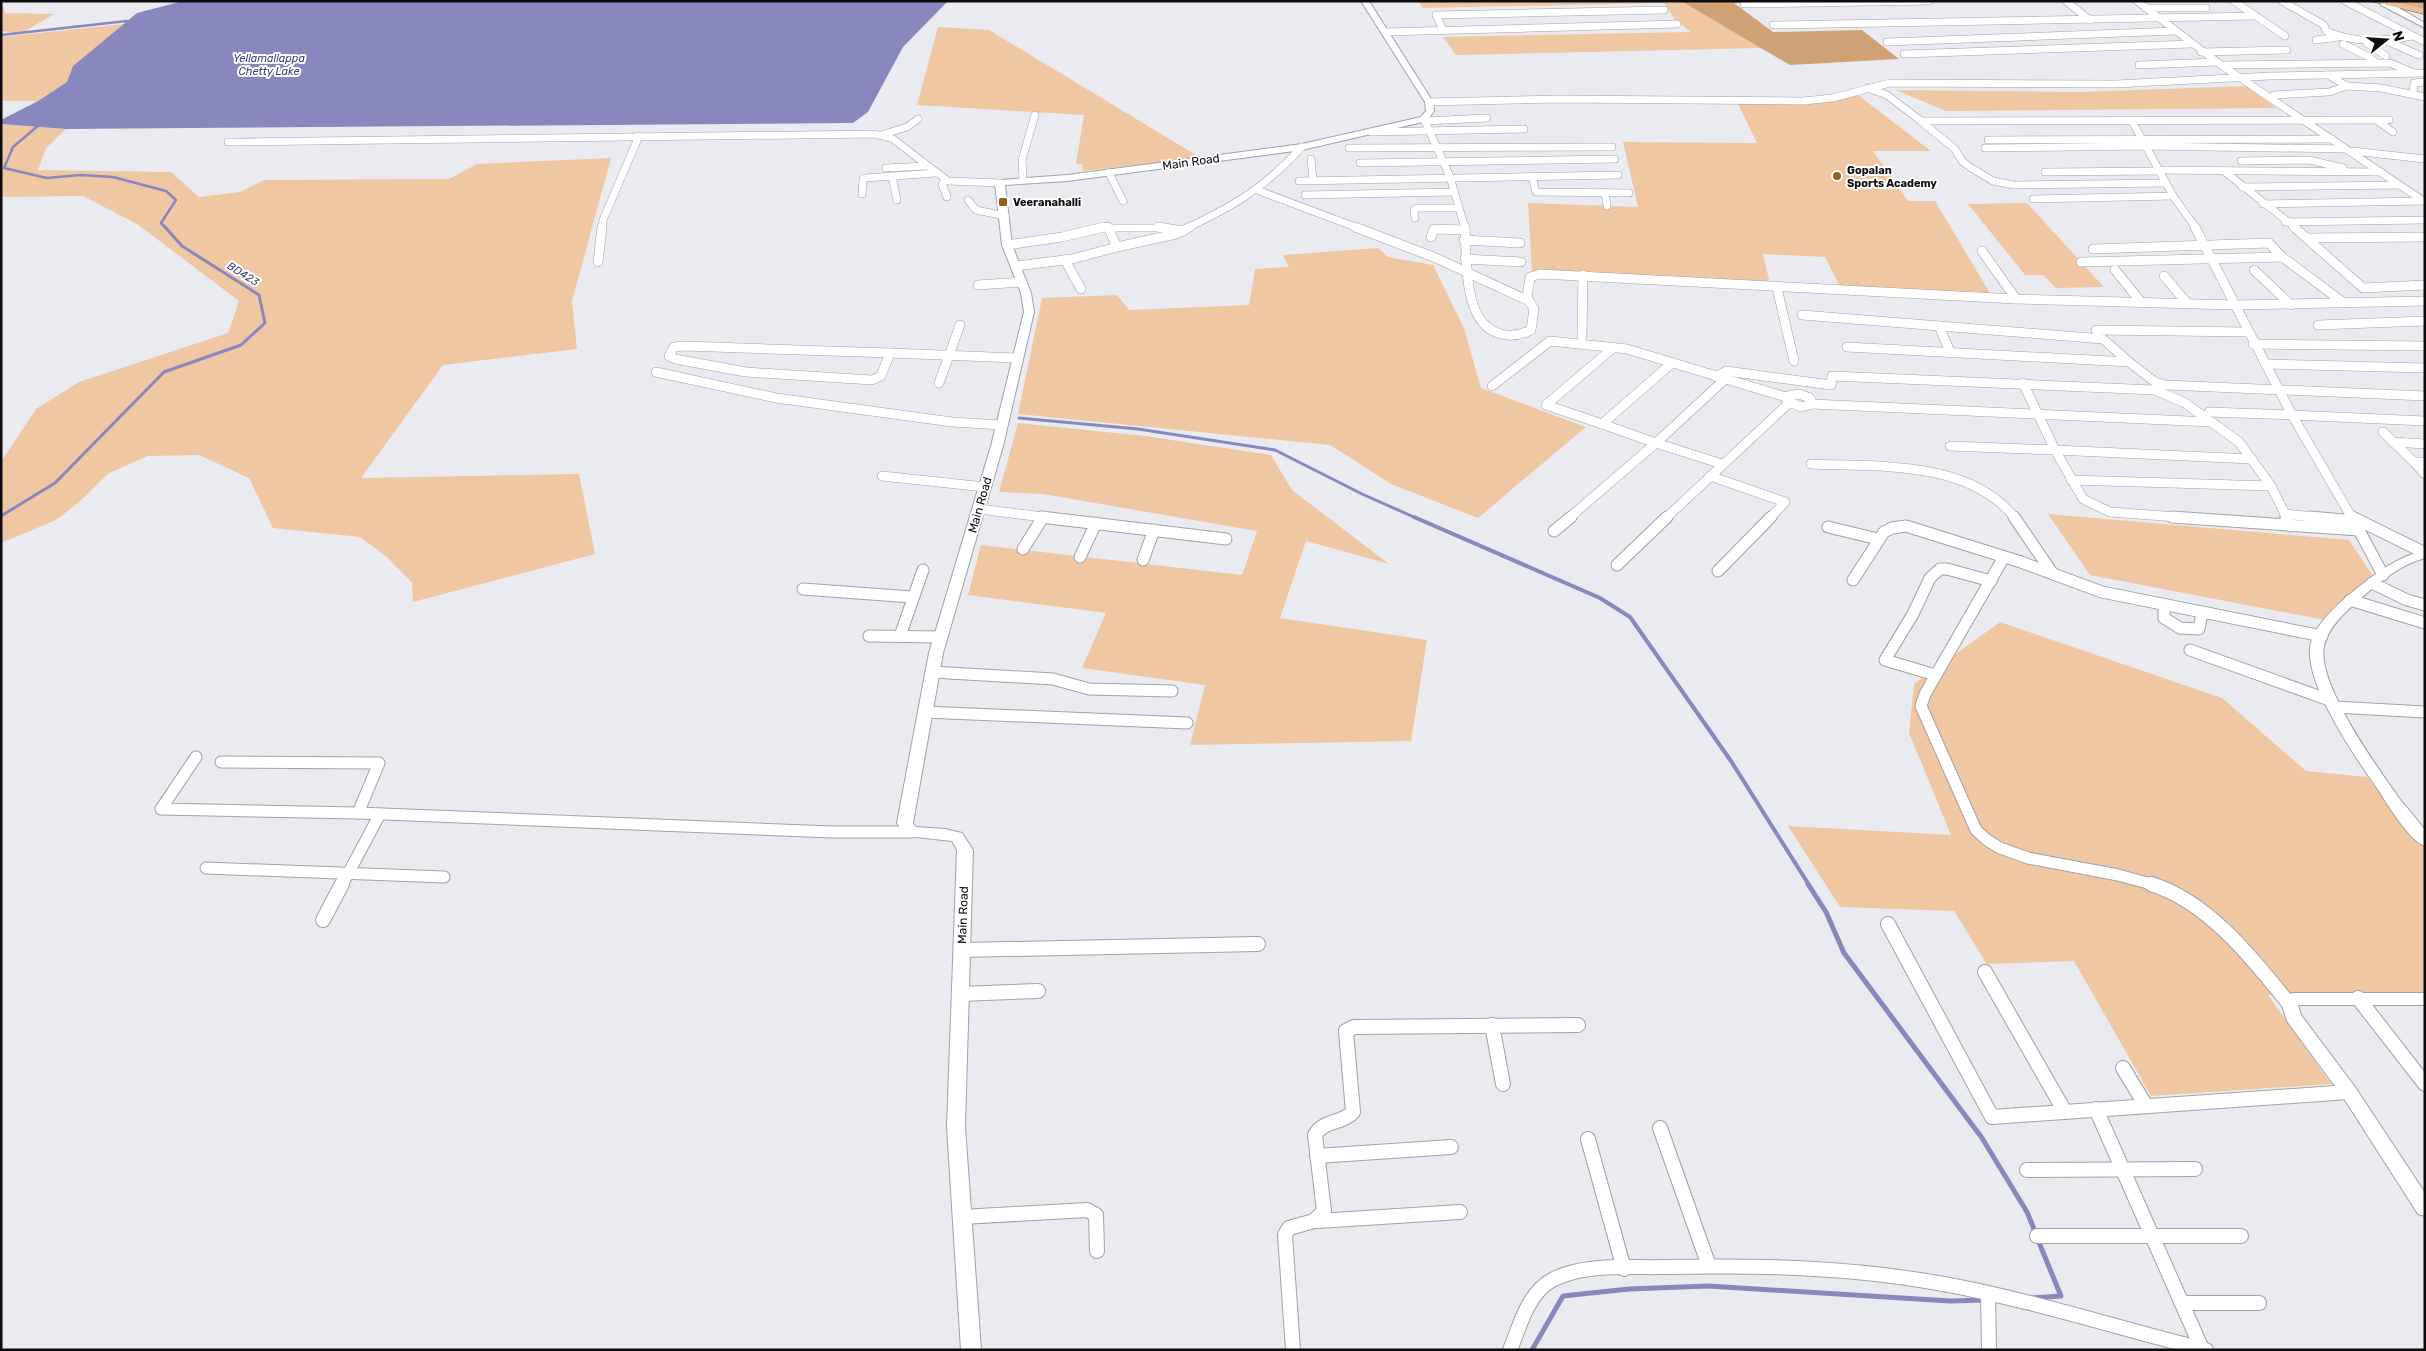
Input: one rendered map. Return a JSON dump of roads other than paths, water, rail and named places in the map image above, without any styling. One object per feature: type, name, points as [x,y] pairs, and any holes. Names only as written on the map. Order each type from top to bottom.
[{"type":"highway","points":[[2398,1],[2425,6]]},
{"type":"highway","points":[[2419,1],[2425,2]]},
{"type":"main road","points":[[2380,2],[2425,11]]},
{"type":"street","points":[[1366,1],[1429,102],[1430,111],[1425,120]]},
{"type":"street","points":[[1744,4],[1929,1]]},
{"type":"street","points":[[2066,1],[2088,18],[2102,34],[2107,47]]},
{"type":"street","points":[[2137,1],[2203,52],[2424,202]]},
{"type":"street","points":[[2234,1],[2285,36]]},
{"type":"street","points":[[2282,1],[2324,25],[2326,31],[2376,63]]},
{"type":"street","points":[[2345,1],[2425,42]]},
{"type":"street","points":[[2380,2],[2425,26]]},
{"type":"street","points":[[2145,8],[2217,8]]},
{"type":"street","points":[[1443,30],[1436,15],[1664,10]]},
{"type":"street","points":[[1773,25],[2255,16]]},
{"type":"street","points":[[1386,32],[1677,24]]},
{"type":"street","points":[[1886,42],[2175,31]]},
{"type":"street","points":[[2316,40],[2367,43],[2413,36]]},
{"type":"street","points":[[2386,40],[2419,55]]},
{"type":"street","points":[[2367,43],[2386,56]]},
{"type":"street","points":[[1904,54],[2192,44]]},
{"type":"street","points":[[2134,52],[2287,50]]},
{"type":"street","points":[[2307,63],[2347,86],[2413,93],[2424,96]]},
{"type":"street","points":[[2139,65],[2376,63],[2396,64],[2415,74]]},
{"type":"street","points":[[2241,64],[2261,77]]},
{"type":"street","points":[[2159,71],[2173,81]]},
{"type":"street","points":[[1429,102],[1559,99],[1809,101],[1840,96],[1890,82],[2050,84],[2425,73]]},
{"type":"street","points":[[2413,93],[2413,84],[2425,82]]},
{"type":"street","points":[[2274,95],[2329,92],[2347,86]]},
{"type":"street","points":[[1868,88],[1887,95],[1955,149],[1967,165],[1997,182],[2014,185],[2166,182]]},
{"type":"street","points":[[1023,180],[1022,160],[1035,115]]},
{"type":"street","points":[[1425,120],[1487,118]]},
{"type":"street","points":[[881,135],[889,131],[902,131],[918,119]]},
{"type":"street","points":[[1918,119],[1930,121],[2389,120]]},
{"type":"street","points":[[1425,120],[1451,180],[1465,230],[1466,273],[1478,319],[1487,329],[1512,335],[1531,330],[1534,309],[1527,298],[1530,277],[1554,273],[1777,288],[2187,304],[2291,305],[2425,302]]},
{"type":"street","name":"Main Road","points":[[971,1350],[956,1126],[965,850],[962,842],[957,837],[945,834],[911,832],[905,823],[932,672],[985,487],[1029,312],[1022,282],[1006,245],[1005,216],[1000,183],[1109,173],[1302,146],[1425,120]]},
{"type":"street","points":[[2375,120],[2393,132]]},
{"type":"street","points":[[2132,121],[2174,196],[2206,245],[2211,260],[2253,344],[2292,415],[2356,523],[2377,579],[2407,600],[2425,605]]},
{"type":"street","points":[[1371,132],[1524,129]]},
{"type":"street","points":[[228,142],[640,136],[881,135],[893,139],[946,180],[1000,183]]},
{"type":"street","points":[[598,262],[603,220],[640,136]]},
{"type":"street","points":[[1988,140],[2142,138],[2332,139]]},
{"type":"street","points":[[1016,266],[1065,260],[1117,246],[1158,239],[1183,230],[1233,206],[1257,190],[1269,177],[1286,166],[1302,146]]},
{"type":"street","points":[[1349,148],[1436,146],[1612,147]]},
{"type":"street","points":[[1985,148],[2146,146],[2348,150],[2425,159]]},
{"type":"street","points":[[1311,159],[1313,180]]},
{"type":"street","points":[[1360,163],[1615,159]]},
{"type":"street","points":[[2241,160],[2309,160],[2359,172]]},
{"type":"street","points":[[886,168],[927,166]]},
{"type":"street","points":[[2045,172],[2159,170],[2382,172]]},
{"type":"street","points":[[2224,171],[2285,222],[2308,238],[2363,288],[2374,289],[2425,284]]},
{"type":"street","points":[[862,194],[864,178],[936,173]]},
{"type":"street","points":[[1109,173],[1120,191],[1123,201]]},
{"type":"street","points":[[1451,180],[1532,176],[1618,175]]},
{"type":"street","points":[[892,176],[897,200]]},
{"type":"street","points":[[1532,176],[1536,192],[1629,193]]},
{"type":"street","points":[[946,180],[942,184],[946,196]]},
{"type":"street","points":[[1299,181],[1522,181]]},
{"type":"street","points":[[2242,187],[2403,187],[2425,189]]},
{"type":"street","points":[[1257,190],[1436,258],[1529,301]]},
{"type":"street","points":[[1306,196],[1454,192]]},
{"type":"street","points":[[1605,192],[1607,206]]},
{"type":"street","points":[[2033,199],[2174,196]]},
{"type":"street","points":[[968,200],[976,210],[1005,216]]},
{"type":"street","points":[[2264,204],[2424,202]]},
{"type":"street","points":[[1415,218],[1414,210],[1418,208],[1459,208]]},
{"type":"street","points":[[2285,222],[2425,220]]},
{"type":"street","points":[[1006,245],[1108,227],[1183,230]]},
{"type":"street","points":[[1108,227],[1117,246]]},
{"type":"street","points":[[1431,237],[1434,229],[1465,230]]},
{"type":"street","points":[[2308,238],[2425,237]]},
{"type":"street","points":[[1464,240],[1520,243]]},
{"type":"street","points":[[2093,249],[2269,243],[2282,257],[2344,303]]},
{"type":"street","points":[[1982,251],[2016,298]]},
{"type":"street","points":[[2081,262],[2282,257]]},
{"type":"street","points":[[1465,259],[1521,262]]},
{"type":"street","points":[[1065,260],[1081,288]]},
{"type":"street","points":[[2115,270],[2141,302]]},
{"type":"street","points":[[2254,270],[2291,305]]},
{"type":"street","points":[[1582,337],[1583,275]]},
{"type":"street","points":[[2164,276],[2187,304]]},
{"type":"street","points":[[978,285],[1022,282]]},
{"type":"street","points":[[1777,288],[1794,361]]},
{"type":"street","points":[[1802,315],[2103,339],[2155,382],[2166,385],[2425,396]]},
{"type":"street","points":[[2318,325],[2425,321]]},
{"type":"street","points":[[939,383],[960,325]]},
{"type":"street","points":[[1939,326],[1950,352]]},
{"type":"street","points":[[2096,330],[2248,332]]},
{"type":"street","points":[[1492,386],[1550,341],[1627,349],[1788,400]]},
{"type":"street","points":[[2253,344],[2425,346]]},
{"type":"street","points":[[890,353],[881,376],[872,380],[746,372],[675,359],[669,356],[674,348],[684,346],[949,355],[1017,358]]},
{"type":"street","points":[[1847,347],[2129,362]]},
{"type":"street","points":[[1613,348],[1546,405],[1722,464]]},
{"type":"street","points":[[1602,424],[1672,364]]},
{"type":"street","points":[[2264,364],[2425,368]]},
{"type":"street","points":[[1554,531],[1656,443],[1726,371],[1831,385],[1832,376],[2155,390],[2176,398],[2210,417],[2239,442],[2271,486],[2291,526]]},
{"type":"street","points":[[656,372],[776,398],[952,422],[1001,426]]},
{"type":"street","points":[[2023,384],[2055,450],[2083,499],[2110,512],[2291,526],[2356,523]]},
{"type":"street","points":[[1617,565],[1795,394],[1804,395],[1812,400],[1812,404],[2038,414],[2210,417],[2292,415],[2425,421]]},
{"type":"street","points":[[2383,432],[2425,474]]},
{"type":"street","points":[[2393,442],[2425,444]]},
{"type":"street","points":[[1950,446],[2252,459]]},
{"type":"street","points":[[2414,462],[2425,462]]},
{"type":"street","points":[[1811,464],[1897,468],[1966,481],[1981,487],[2007,507],[2053,574]]},
{"type":"street","points":[[882,476],[985,487]]},
{"type":"street","points":[[1710,476],[1785,502],[1718,571]]},
{"type":"street","points":[[2071,480],[2271,486]]},
{"type":"street","points":[[979,509],[1226,539]]},
{"type":"street","points":[[2285,514],[2356,523],[2425,553]]},
{"type":"street","points":[[1023,549],[1043,517]]},
{"type":"street","points":[[1080,557],[1096,523]]},
{"type":"street","points":[[1853,580],[1884,532],[1892,528],[1906,526],[2004,557],[2102,592],[2322,636]]},
{"type":"street","points":[[1828,527],[1878,539]]},
{"type":"street","points":[[1143,560],[1154,530]]},
{"type":"street","points":[[2425,553],[2399,562],[2343,606],[2322,636],[2317,649],[2318,664],[2339,718],[2377,779],[2410,825],[2425,841]]},
{"type":"street","points":[[2004,557],[1935,676],[1921,706],[1976,830],[2004,850],[2025,857],[2114,874],[2167,889],[2188,899],[2246,954],[2290,1005],[2293,1017],[2348,1092],[2425,1208]]},
{"type":"street","points":[[1935,676],[1884,660],[1913,614],[1930,578],[1940,569],[1947,569],[1991,581]]},
{"type":"street","points":[[900,636],[923,570]]},
{"type":"street","points":[[803,589],[912,598]]},
{"type":"street","points":[[2350,600],[2425,623]]},
{"type":"street","points":[[2164,605],[2164,618],[2169,623],[2184,629],[2199,629],[2202,613]]},
{"type":"street","points":[[869,636],[941,637]]},
{"type":"street","points":[[2190,650],[2334,704],[2425,712]]},
{"type":"street","points":[[932,672],[1053,679],[1089,689],[1172,691]]},
{"type":"street","points":[[924,712],[1187,723]]},
{"type":"street","points":[[196,757],[161,808],[358,813],[832,832],[911,832]]},
{"type":"street","points":[[221,762],[379,763],[358,813]]},
{"type":"street","points":[[324,920],[380,814]]},
{"type":"street","points":[[206,868],[444,877]]},
{"type":"street","points":[[1888,924],[1992,1117],[2348,1092]]},
{"type":"street","points":[[962,950],[1258,944]]},
{"type":"street","points":[[1985,972],[2065,1112]]},
{"type":"street","points":[[960,994],[1038,991]]},
{"type":"street","points":[[2358,998],[2425,1084]]},
{"type":"street","points":[[2290,1005],[2293,999],[2425,999]]},
{"type":"street","points":[[1318,1221],[1324,1211],[1315,1135],[1317,1129],[1344,1119],[1353,1112],[1346,1031],[1350,1028],[1578,1025]]},
{"type":"street","points":[[1492,1026],[1503,1084]]},
{"type":"street","points":[[2123,1068],[2146,1106]]},
{"type":"street","points":[[2096,1109],[2204,1349]]},
{"type":"street","points":[[1660,1128],[1709,1266]]},
{"type":"street","points":[[1588,1139],[1624,1269]]},
{"type":"street","points":[[1317,1156],[1451,1146]]},
{"type":"street","points":[[2027,1170],[2195,1169]]},
{"type":"street","points":[[962,1217],[1087,1210],[1096,1215],[1097,1251]]},
{"type":"street","points":[[1293,1350],[1285,1235],[1289,1228],[1318,1221],[1460,1212]]},
{"type":"street","points":[[2038,1236],[2241,1236]]},
{"type":"street","points":[[1510,1350],[1528,1308],[1539,1291],[1552,1280],[1572,1274],[1624,1269],[1709,1266],[1848,1271],[1938,1282],[2204,1349]]},
{"type":"street","points":[[1988,1294],[1989,1350]]},
{"type":"street","points":[[2182,1303],[2259,1303]]},
{"type":"water","name":"Yellamallappa Chetty Lake","points":[[183,1],[948,1],[903,47],[868,112],[853,123],[66,129],[1,124],[1,120],[38,101],[67,82],[73,66],[137,13]]},
{"type":"waterway","points":[[1,35],[127,21]]},
{"type":"waterway","name":"BD423","points":[[39,125],[13,147],[4,168],[47,178],[80,175],[113,177],[166,191],[176,200],[161,223],[165,227]]},
{"type":"waterway","name":"BD423","points":[[1,516],[55,483],[164,372],[241,345],[265,323],[259,295],[182,246],[165,227]]},
{"type":"waterway","points":[[1019,418],[1138,429],[1275,450],[1362,494],[1416,518]]},
{"type":"waterway","points":[[1414,517],[1600,598],[1630,617],[1731,761],[1809,885]]},
{"type":"waterway","points":[[1808,884],[1826,912],[1844,953],[1982,1138],[2027,1212],[2036,1234]]},
{"type":"waterway","points":[[2031,1298],[2061,1296],[2038,1240]]},
{"type":"waterway","points":[[1532,1350],[1563,1296],[1629,1289],[1708,1286],[1950,1301],[1985,1300]]},
{"type":"place","name":"Gopalan Sports Academy","points":[[1837,176]]},
{"type":"place","name":"Veeranahalli","points":[[1003,202]]}]
